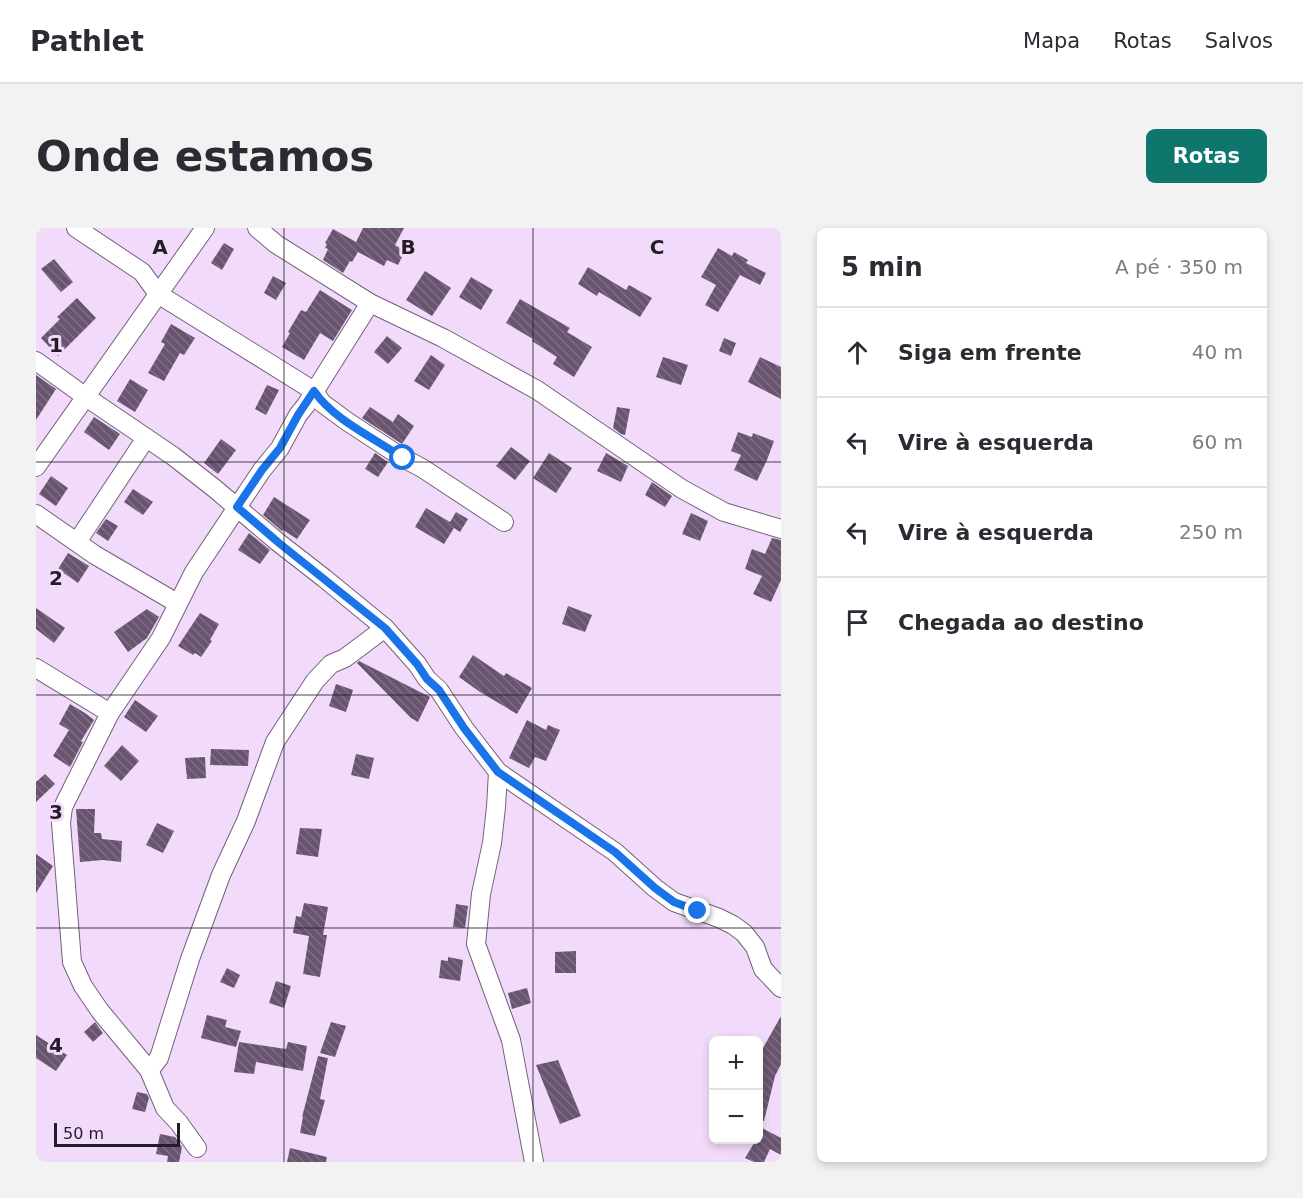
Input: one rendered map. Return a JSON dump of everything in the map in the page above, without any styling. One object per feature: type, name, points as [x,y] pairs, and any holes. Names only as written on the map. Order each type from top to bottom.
[{"type":"street","points":[[76,228],[142,272],[158,294],[314,391],[322,403],[348,422],[504,522]]},
{"type":"street","points":[[36,467],[205,228]]},
{"type":"street","points":[[256,228],[276,244],[370,303],[443,338],[537,390],[682,489],[724,512],[781,529]]},
{"type":"street","points":[[197,1148],[165,1108],[149,1070],[83,986],[72,962],[61,823],[63,807],[110,713],[160,638],[194,572],[262,470],[280,448],[298,415],[370,303]]},
{"type":"street","points":[[36,361],[173,456],[385,628],[417,664],[427,679],[439,690],[464,728],[498,772],[615,852],[674,902],[719,918],[744,933],[755,947],[764,969],[781,988]]},
{"type":"street","points":[[77,542],[146,438]]},
{"type":"street","points":[[36,514],[95,555],[177,603]]},
{"type":"street","points":[[149,1070],[159,1058],[190,959],[217,885],[246,821],[275,742],[315,681],[331,664],[345,658],[385,628]]},
{"type":"street","points":[[36,668],[110,713]]},
{"type":"street","points":[[498,772],[492,843],[481,894],[476,944],[511,1040],[534,1162]]},
{"type":"building","points":[[363,228],[404,228],[395,245],[405,251],[398,265],[387,260],[384,266],[358,252],[343,273],[323,260],[328,249],[325,248],[327,244],[325,243],[333,229],[356,242]]},
{"type":"building","points":[[224,243],[234,249],[222,270],[211,263]]},
{"type":"building","points":[[718,248],[732,256],[734,252],[748,260],[746,263],[766,273],[760,285],[740,275],[718,312],[705,305],[716,285],[701,277]]},
{"type":"building","points":[[54,259],[73,282],[61,292],[41,269]]},
{"type":"building","points":[[588,267],[626,290],[629,285],[652,298],[640,317],[599,292],[597,296],[578,284]]},
{"type":"building","points":[[425,271],[451,288],[432,316],[406,300]]},
{"type":"building","points":[[273,276],[286,283],[276,300],[264,293]]},
{"type":"building","points":[[471,277],[493,290],[481,310],[459,297]]},
{"type":"building","points":[[320,290],[352,310],[333,341],[320,333],[304,360],[282,347],[301,310],[306,312]]},
{"type":"building","points":[[77,298],[96,318],[58,356],[41,338],[60,319],[57,317]]},
{"type":"building","points":[[520,299],[570,328],[567,332],[592,347],[574,377],[553,364],[557,357],[506,323]]},
{"type":"building","points":[[171,324],[195,338],[184,355],[180,353],[164,381],[148,373],[165,344],[161,342]]},
{"type":"building","points":[[387,336],[402,348],[388,364],[374,352]]},
{"type":"building","points":[[724,338],[736,343],[731,356],[719,351]]},
{"type":"building","points":[[431,355],[445,365],[429,390],[414,381]]},
{"type":"building","points":[[663,357],[688,365],[681,385],[656,377]]},
{"type":"building","points":[[760,357],[781,367],[781,399],[748,382]]},
{"type":"building","points":[[36,375],[56,389],[36,420]]},
{"type":"building","points":[[130,379],[148,390],[135,412],[117,401]]},
{"type":"building","points":[[267,385],[279,390],[266,415],[255,409]]},
{"type":"building","points":[[370,407],[393,422],[398,414],[414,426],[402,444],[362,418]]},
{"type":"building","points":[[617,407],[630,409],[625,435],[613,428]]},
{"type":"building","points":[[94,417],[120,434],[109,450],[84,432]]},
{"type":"building","points":[[738,432],[752,437],[753,433],[774,441],[757,481],[734,470],[741,455],[731,451]]},
{"type":"building","points":[[221,439],[236,450],[218,474],[204,463]]},
{"type":"building","points":[[511,447],[530,461],[515,480],[496,466]]},
{"type":"building","points":[[375,453],[388,462],[378,477],[365,469]]},
{"type":"building","points":[[549,453],[572,468],[556,493],[533,478]]},
{"type":"building","points":[[606,453],[628,466],[621,482],[597,471]]},
{"type":"building","points":[[51,476],[68,488],[56,506],[39,494]]},
{"type":"building","points":[[652,482],[672,496],[665,507],[645,495]]},
{"type":"building","points":[[133,489],[153,502],[143,515],[124,502]]},
{"type":"building","points":[[274,497],[310,520],[297,539],[282,531],[263,515]]},
{"type":"building","points":[[426,508],[450,522],[456,512],[468,519],[460,532],[454,528],[444,544],[415,527]]},
{"type":"building","points":[[691,513],[708,521],[700,541],[682,534]]},
{"type":"building","points":[[106,519],[118,526],[108,541],[96,533]]},
{"type":"building","points":[[249,533],[270,550],[260,564],[238,550]]},
{"type":"building","points":[[772,538],[781,540],[781,580],[771,602],[753,594],[762,576],[745,569],[752,549],[765,554]]},
{"type":"building","points":[[68,553],[89,566],[78,583],[58,569]]},
{"type":"building","points":[[568,606],[592,615],[585,632],[562,624]]},
{"type":"building","points":[[36,608],[65,628],[54,643],[36,629]]},
{"type":"building","points":[[147,609],[159,617],[147,638],[128,652],[114,632]]},
{"type":"building","points":[[200,613],[219,624],[210,640],[212,641],[201,657],[178,646]]},
{"type":"building","points":[[473,655],[504,676],[506,673],[532,688],[517,714],[459,677]]},
{"type":"building","points":[[359,661],[430,697],[418,722],[411,718],[357,663]]},
{"type":"building","points":[[336,684],[353,690],[346,712],[329,706]]},
{"type":"building","points":[[135,700],[158,716],[146,732],[124,717]]},
{"type":"building","points":[[70,704],[94,720],[81,741],[83,742],[70,767],[53,756],[69,730],[59,724]]},
{"type":"building","points":[[527,720],[546,730],[548,725],[560,730],[546,761],[535,757],[529,768],[509,758]]},
{"type":"building","points":[[122,745],[139,761],[121,781],[104,766]]},
{"type":"building","points":[[211,749],[249,750],[248,766],[210,765]]},
{"type":"building","points":[[356,754],[374,758],[369,779],[351,775]]},
{"type":"building","points":[[205,757],[206,778],[187,779],[185,758]]},
{"type":"building","points":[[45,774],[55,784],[36,802],[36,782]]},
{"type":"building","points":[[76,809],[95,809],[94,833],[101,833],[102,839],[122,841],[121,862],[103,860],[80,862]]},
{"type":"building","points":[[157,823],[174,831],[163,853],[146,845]]},
{"type":"building","points":[[300,828],[322,829],[318,857],[296,854]]},
{"type":"building","points":[[36,854],[53,866],[36,893]]},
{"type":"building","points":[[304,903],[328,907],[323,935],[327,935],[320,977],[303,974],[309,936],[293,933],[296,916],[301,917]]},
{"type":"building","points":[[456,904],[468,906],[465,928],[453,927]]},
{"type":"building","points":[[576,951],[576,973],[555,973],[555,952]]},
{"type":"building","points":[[448,957],[463,960],[460,981],[439,978],[441,960],[448,961]]},
{"type":"building","points":[[227,968],[240,975],[234,988],[220,982]]},
{"type":"building","points":[[276,981],[291,986],[284,1008],[269,1003]]},
{"type":"building","points":[[527,988],[531,1003],[512,1009],[508,993]]},
{"type":"building","points":[[207,1015],[227,1020],[225,1027],[241,1031],[236,1047],[201,1038]]},
{"type":"building","points":[[781,1016],[781,1064],[775,1076],[764,1121],[763,1121],[763,1048]]},
{"type":"building","points":[[95,1022],[103,1033],[93,1042],[84,1032]]},
{"type":"building","points":[[331,1022],[346,1026],[335,1057],[320,1053]]},
{"type":"building","points":[[36,1035],[67,1055],[56,1071],[36,1058]]},
{"type":"building","points":[[239,1042],[286,1049],[288,1042],[307,1046],[303,1071],[256,1062],[254,1074],[234,1072]]},
{"type":"building","points":[[318,1056],[328,1058],[320,1099],[325,1100],[315,1136],[300,1133]]},
{"type":"building","points":[[558,1060],[581,1116],[560,1124],[536,1065]]},
{"type":"building","points":[[137,1092],[147,1094],[149,1098],[145,1112],[132,1109]]},
{"type":"building","points":[[763,1129],[781,1138],[781,1155],[770,1149],[764,1162],[754,1162],[745,1158],[754,1144],[763,1144]]},
{"type":"building","points":[[160,1134],[175,1137],[182,1147],[179,1162],[167,1162],[168,1156],[156,1154]]},
{"type":"building","points":[[290,1148],[327,1157],[326,1162],[287,1162]]},
{"type":"route","points":[[403,458],[322,403],[314,391],[280,448],[237,507],[385,628],[417,664],[427,679],[439,690],[484,756],[498,772],[615,852],[674,902],[698,911]]}]
